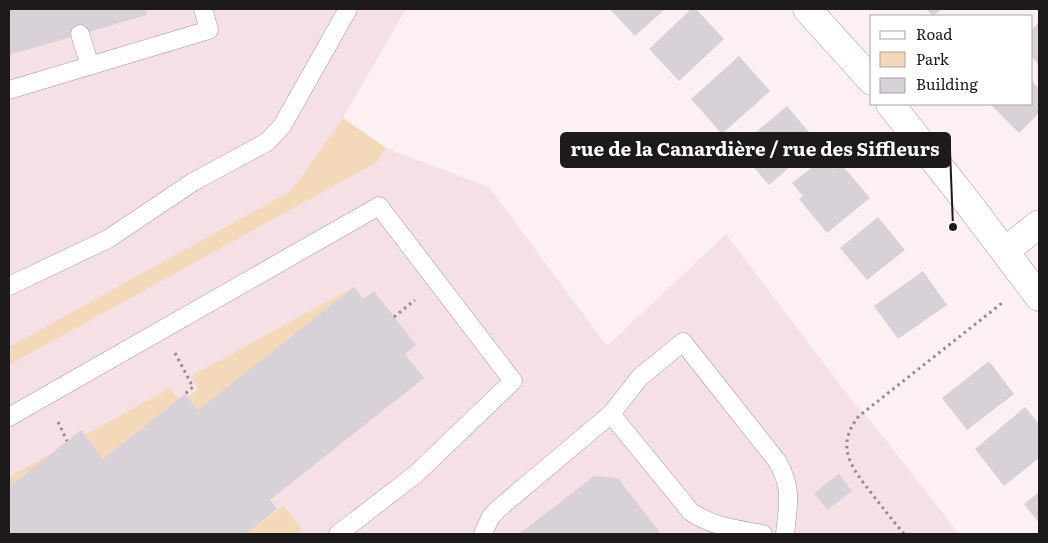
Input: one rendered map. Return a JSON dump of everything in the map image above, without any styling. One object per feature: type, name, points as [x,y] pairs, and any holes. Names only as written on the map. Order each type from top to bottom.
[{"type":"street","points":[[807,9],[870,79]]},
{"type":"street","points":[[891,105],[1039,297]]},
{"type":"street","points":[[1005,251],[1039,224]]},
{"type":"lane","points":[[9,286],[108,239],[193,182],[267,142],[282,126],[348,9]]},
{"type":"lane","points":[[9,90],[209,30],[209,10]]},
{"type":"lane","points":[[80,34],[90,66]]},
{"type":"lane","points":[[9,417],[379,206],[513,381],[416,474],[338,534]]},
{"type":"lane","points":[[483,534],[490,518],[498,509],[611,414],[640,377],[682,342],[777,461],[785,474],[788,491],[785,534]]},
{"type":"lane","points":[[611,414],[691,512],[704,521],[717,525],[763,534]]},
{"type":"path","points":[[904,534],[850,463],[846,446],[850,430],[859,416],[1007,299]]},
{"type":"path","points":[[185,394],[194,387],[189,378]]},
{"type":"shaded area","points":[[9,9],[406,9],[343,118],[386,148],[489,187],[607,346],[726,234],[850,398],[874,425],[959,534],[9,534]]},
{"type":"green space","points":[[343,118],[386,148],[377,162],[9,365],[9,347],[289,192]]},
{"type":"green space","points":[[354,287],[198,410],[188,397],[198,389],[191,376]]},
{"type":"green space","points":[[170,388],[178,399],[103,459],[85,435]]},
{"type":"green space","points":[[54,452],[9,487],[9,477]]},
{"type":"green space","points":[[283,506],[302,530],[298,534],[246,534]]},
{"type":"building","points":[[9,9],[145,9],[147,15],[9,55]]},
{"type":"building","points":[[610,9],[665,9],[635,36]]},
{"type":"building","points":[[691,9],[696,9],[724,39],[679,81],[649,49]]},
{"type":"building","points":[[926,9],[942,9],[934,15]]},
{"type":"building","points":[[1039,22],[1039,65],[1033,58],[1033,28]]},
{"type":"building","points":[[739,56],[770,91],[722,134],[691,99]]},
{"type":"building","points":[[1033,82],[1039,89],[1039,113],[1019,133],[991,105],[1033,105]]},
{"type":"building","points":[[787,106],[818,143],[769,185],[737,148]]},
{"type":"building","points":[[825,157],[834,169],[841,164],[870,198],[827,233],[799,199],[803,196],[792,183]]},
{"type":"building","points":[[878,217],[905,250],[867,280],[840,248]]},
{"type":"building","points":[[923,271],[947,305],[898,339],[874,306]]},
{"type":"building","points":[[354,287],[363,299],[374,291],[416,345],[405,354],[424,378],[270,500],[277,509],[246,534],[9,534],[9,487],[81,430],[103,459],[185,394],[198,410]]},
{"type":"building","points":[[989,361],[1014,394],[967,430],[942,398]]},
{"type":"building","points":[[1025,407],[1039,424],[1039,458],[1004,486],[975,449]]},
{"type":"building","points":[[839,474],[852,491],[827,510],[814,493]]},
{"type":"building","points":[[594,476],[618,478],[661,534],[519,534]]},
{"type":"building","points":[[1039,492],[1039,523],[1024,504]]},
{"type":"place","name":"rue de la Canardière / rue des Siffleurs","points":[[953,227]]}]
